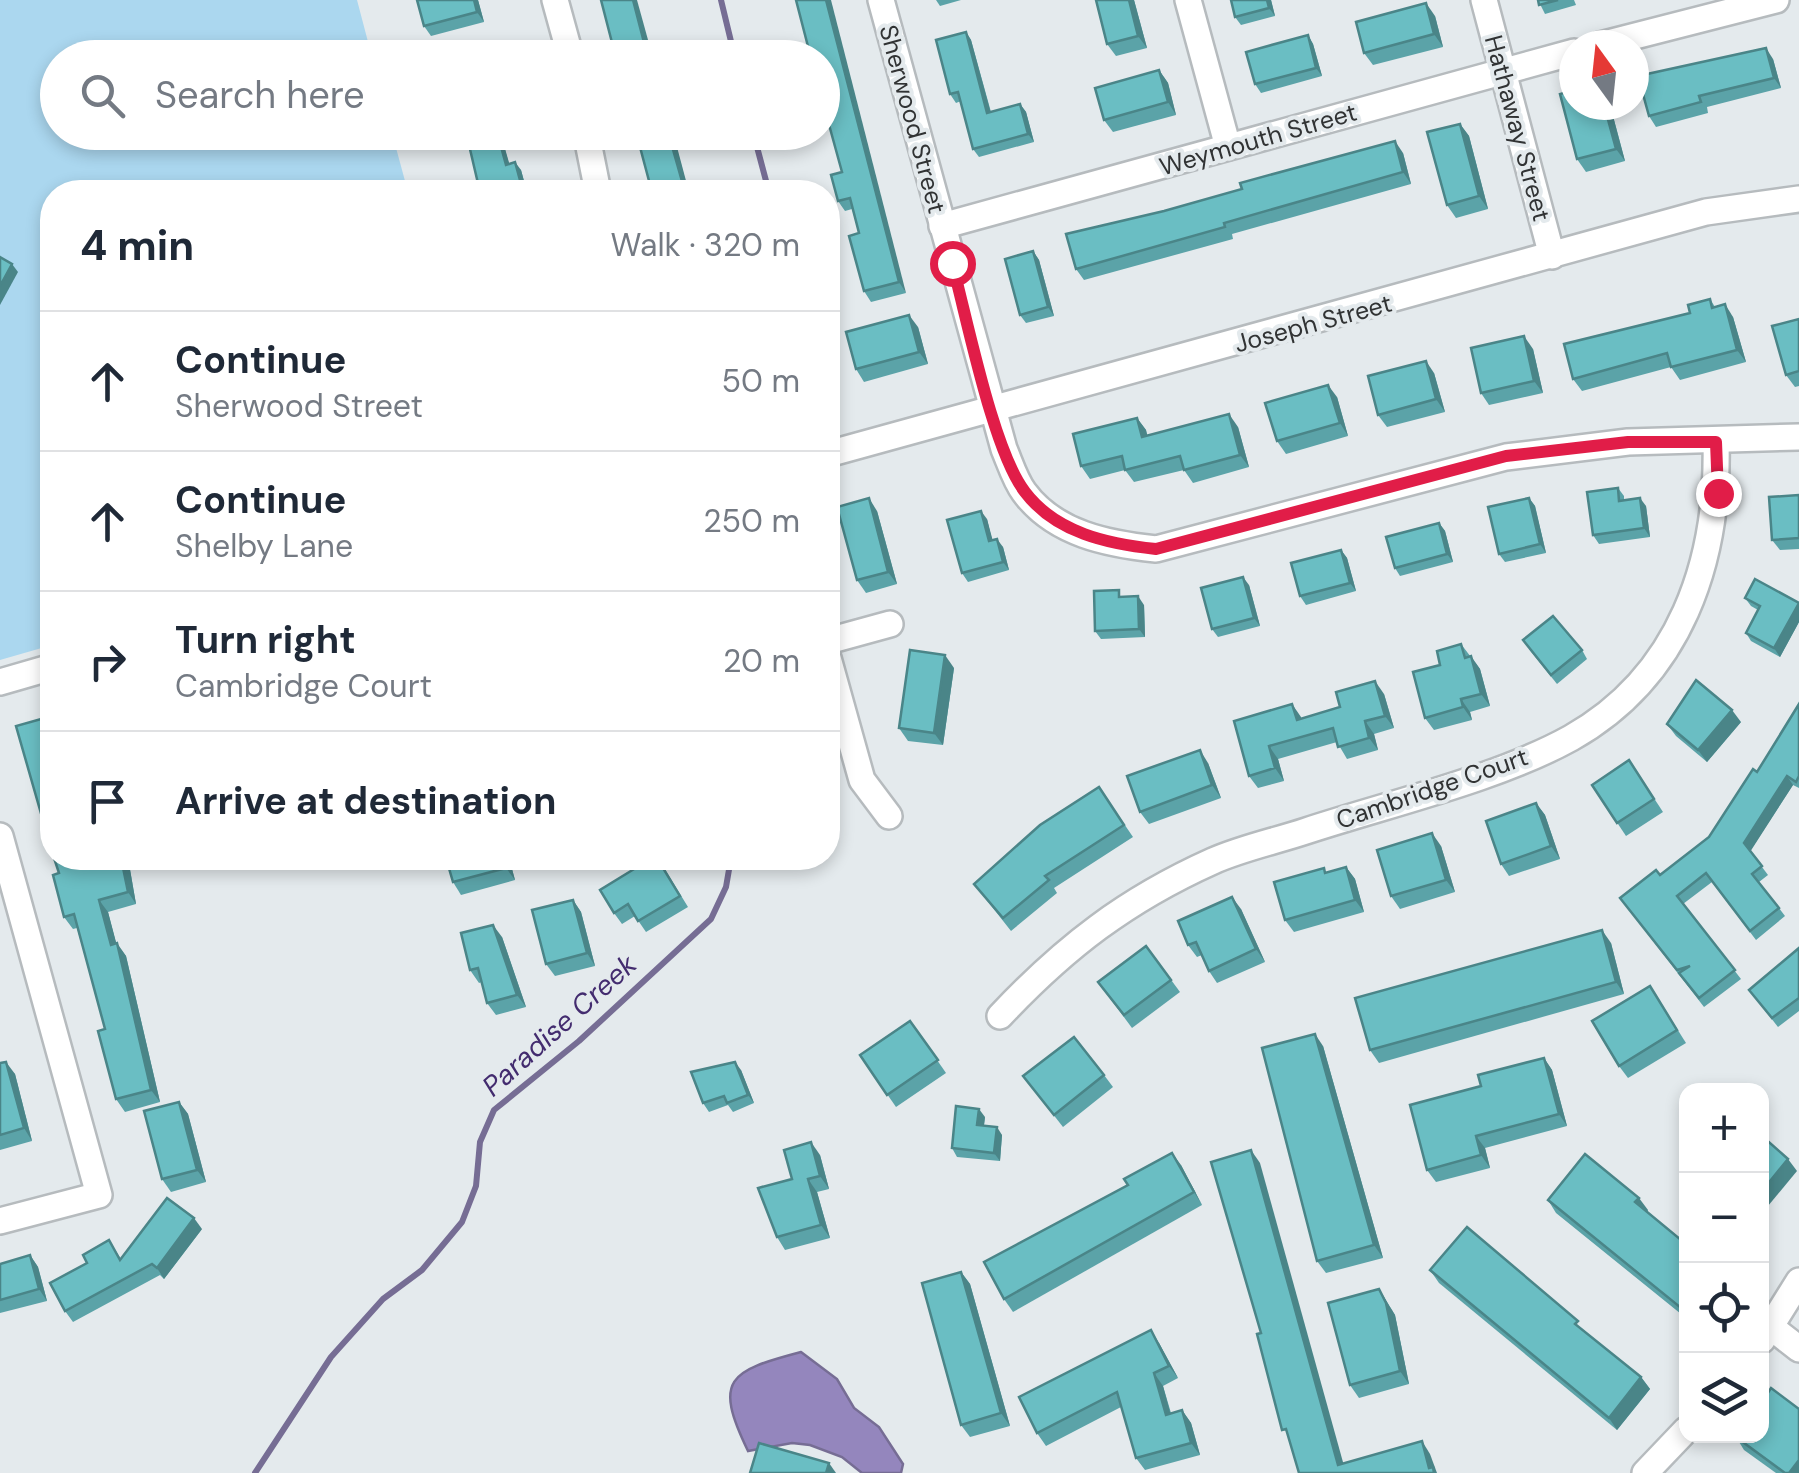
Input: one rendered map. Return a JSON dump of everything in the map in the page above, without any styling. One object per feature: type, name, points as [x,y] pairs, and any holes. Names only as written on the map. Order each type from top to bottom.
[{"type":"street","points":[[555,0],[566,40]]},
{"type":"street","name":"Sherwood Street","points":[[881,0],[1004,449],[1024,492],[1060,523],[1104,544],[1156,549],[1506,456],[1628,442],[1799,437]]},
{"type":"street","points":[[1188,0],[1228,147]]},
{"type":"street","name":"Hathaway Street","points":[[1484,0],[1552,256]]},
{"type":"street","points":[[1649,32],[1768,1]]},
{"type":"street","name":"Weymouth Street","points":[[942,226],[1559,56]]},
{"type":"street","points":[[590,150],[596,180]]},
{"type":"street","name":"Joseph Street","points":[[840,451],[1706,212],[1799,198]]},
{"type":"street","name":"Cambridge Court","points":[[1000,1016],[1078,938],[1151,892],[1216,859],[1540,752],[1602,716],[1656,661],[1696,596],[1718,493],[1716,442]]},
{"type":"street","points":[[840,638],[890,624]]},
{"type":"street","points":[[0,682],[40,670]]},
{"type":"street","points":[[840,701],[862,780],[889,816]]},
{"type":"street","points":[[0,836],[98,1194],[0,1221]]},
{"type":"street","points":[[1769,1328],[1799,1281]]},
{"type":"street","points":[[1769,1335],[1799,1350]]},
{"type":"street","points":[[1646,1473],[1679,1438]]},
{"type":"shaded area","points":[[0,0],[357,0],[368,40],[40,40],[40,150],[397,150],[405,180],[40,180],[40,648],[0,660]]},
{"type":"shaded area","points":[[801,1352],[837,1379],[854,1408],[879,1427],[903,1464],[901,1473],[862,1473],[842,1457],[810,1445],[792,1443],[748,1451],[731,1408],[734,1382],[757,1365]]},
{"type":"building","points":[[417,0],[474,0],[477,12],[424,26]]},
{"type":"building","points":[[601,0],[633,0],[643,40],[611,40]]},
{"type":"building","points":[[796,0],[826,0],[836,40],[806,40]]},
{"type":"building","points":[[1096,0],[1129,0],[1138,36],[1107,44]]},
{"type":"building","points":[[1231,0],[1267,0],[1269,8],[1235,17]]},
{"type":"building","points":[[1426,3],[1434,34],[1364,53],[1356,22]]},
{"type":"building","points":[[966,32],[987,113],[1020,104],[1028,134],[973,149],[958,92],[950,94],[936,40]]},
{"type":"building","points":[[1308,35],[1316,68],[1255,84],[1246,52]]},
{"type":"building","points":[[1766,48],[1774,78],[1699,96],[1701,102],[1649,116],[1649,74]]},
{"type":"building","points":[[840,54],[899,282],[864,291],[849,236],[859,233],[850,198],[840,200],[840,180],[832,180],[831,175],[842,172],[836,150],[840,150]]},
{"type":"building","points":[[1159,70],[1168,102],[1104,120],[1095,88]]},
{"type":"building","points":[[1567,120],[1608,120],[1616,149],[1577,159]]},
{"type":"building","points":[[1460,124],[1479,196],[1447,205],[1427,132]]},
{"type":"building","points":[[1395,141],[1403,172],[1076,269],[1066,234],[1242,189],[1240,183]]},
{"type":"building","points":[[470,150],[502,150],[506,165],[515,162],[520,180],[477,180]]},
{"type":"building","points":[[641,150],[673,150],[682,180],[649,180]]},
{"type":"building","points":[[1033,251],[1048,307],[1020,315],[1005,259]]},
{"type":"building","points":[[0,257],[12,264],[0,286]]},
{"type":"building","points":[[1710,299],[1712,308],[1725,304],[1737,350],[1671,367],[1667,353],[1573,379],[1564,344],[1690,313],[1688,305]]},
{"type":"building","points":[[909,315],[919,352],[856,369],[846,332]]},
{"type":"building","points":[[1799,319],[1799,371],[1786,375],[1772,326]]},
{"type":"building","points":[[1524,336],[1534,381],[1481,393],[1471,348]]},
{"type":"building","points":[[1426,361],[1436,399],[1378,415],[1368,376]]},
{"type":"building","points":[[1328,385],[1340,423],[1277,441],[1265,403]]},
{"type":"building","points":[[1229,414],[1240,455],[1184,470],[1180,456],[1125,470],[1122,456],[1081,466],[1073,434],[1137,418],[1142,437]]},
{"type":"building","points":[[1618,488],[1619,501],[1640,498],[1644,528],[1593,535],[1587,492]]},
{"type":"building","points":[[1799,495],[1799,538],[1772,540],[1769,497]]},
{"type":"building","points":[[869,498],[888,572],[857,580],[840,506]]},
{"type":"building","points":[[1529,498],[1540,544],[1499,554],[1488,507]]},
{"type":"building","points":[[981,511],[989,541],[997,539],[1003,562],[962,573],[947,520]]},
{"type":"building","points":[[1439,523],[1447,554],[1395,568],[1386,537]]},
{"type":"building","points":[[1341,550],[1350,583],[1300,596],[1291,563]]},
{"type":"building","points":[[1243,577],[1254,618],[1212,629],[1201,588]]},
{"type":"building","points":[[1755,579],[1799,603],[1774,648],[1746,633],[1760,606],[1745,598]]},
{"type":"building","points":[[1119,590],[1119,597],[1138,596],[1139,629],[1095,631],[1094,591]]},
{"type":"building","points":[[1553,616],[1582,650],[1551,675],[1523,640]]},
{"type":"building","points":[[1461,644],[1465,658],[1471,656],[1481,694],[1461,699],[1463,707],[1425,718],[1413,672],[1440,665],[1437,651]]},
{"type":"building","points":[[910,650],[945,655],[934,733],[899,728]]},
{"type":"building","points":[[1696,680],[1732,710],[1698,750],[1667,724]]},
{"type":"building","points":[[1375,681],[1385,716],[1365,721],[1369,738],[1338,747],[1333,728],[1269,746],[1275,768],[1249,776],[1234,721],[1292,704],[1297,720],[1340,707],[1336,692]]},
{"type":"building","points":[[1799,704],[1799,776],[1796,782],[1787,776],[1744,843],[1762,866],[1752,874],[1779,908],[1750,931],[1706,873],[1677,896],[1735,970],[1699,998],[1679,973],[1690,966],[1677,970],[1620,898],[1656,870],[1660,875],[1709,837],[1753,769],[1757,772]]},
{"type":"building","points":[[40,719],[40,810],[16,726]]},
{"type":"building","points":[[1200,750],[1212,785],[1140,812],[1127,776]]},
{"type":"building","points":[[1629,760],[1654,799],[1617,823],[1592,785]]},
{"type":"building","points":[[1099,787],[1124,825],[1045,876],[1049,880],[1003,918],[974,884],[1040,825]]},
{"type":"building","points":[[1536,803],[1551,846],[1501,864],[1486,821]]},
{"type":"building","points":[[1432,833],[1446,880],[1391,896],[1377,850]]},
{"type":"building","points":[[1346,867],[1355,900],[1285,920],[1274,882],[1324,868],[1325,873]]},
{"type":"building","points":[[58,870],[123,870],[128,892],[99,900],[111,945],[117,943],[151,1090],[116,1099],[98,1031],[105,1029],[74,914],[64,917],[53,875]]},
{"type":"building","points":[[450,870],[498,870],[453,882]]},
{"type":"building","points":[[632,870],[664,870],[680,896],[638,921],[628,904],[614,913],[600,890]]},
{"type":"building","points":[[1232,897],[1256,949],[1209,971],[1196,942],[1188,945],[1178,921]]},
{"type":"building","points":[[573,900],[587,953],[546,964],[532,910]]},
{"type":"building","points":[[493,925],[517,995],[487,1003],[478,968],[470,970],[461,933]]},
{"type":"building","points":[[1602,930],[1616,982],[1370,1050],[1355,998]]},
{"type":"building","points":[[1146,946],[1171,980],[1124,1015],[1098,982]]},
{"type":"building","points":[[1799,948],[1799,998],[1772,1018],[1749,990]]},
{"type":"building","points":[[1650,986],[1677,1030],[1619,1066],[1592,1021]]},
{"type":"building","points":[[910,1021],[938,1060],[887,1095],[860,1055]]},
{"type":"building","points":[[1315,1034],[1374,1245],[1317,1261],[1262,1048]]},
{"type":"building","points":[[1074,1037],[1104,1075],[1054,1115],[1023,1076]]},
{"type":"building","points":[[1544,1058],[1559,1114],[1476,1136],[1481,1155],[1427,1170],[1410,1105],[1481,1086],[1478,1075]]},
{"type":"building","points":[[6,1062],[24,1128],[0,1135],[0,1063]]},
{"type":"building","points":[[735,1062],[748,1095],[727,1103],[724,1096],[703,1103],[691,1072]]},
{"type":"building","points":[[179,1102],[197,1170],[162,1179],[144,1111]]},
{"type":"building","points":[[956,1106],[979,1109],[977,1125],[997,1127],[994,1153],[952,1148]]},
{"type":"building","points":[[811,1142],[820,1176],[808,1179],[821,1225],[777,1237],[758,1188],[792,1179],[784,1150]]},
{"type":"building","points":[[1769,1142],[1788,1159],[1769,1182]]},
{"type":"building","points":[[1251,1150],[1338,1465],[1422,1441],[1434,1473],[1299,1473],[1286,1429],[1282,1430],[1257,1334],[1261,1333],[1211,1162]]},
{"type":"building","points":[[1172,1153],[1194,1192],[1004,1299],[984,1262],[1128,1185],[1124,1179]]},
{"type":"building","points":[[1585,1154],[1639,1198],[1635,1202],[1679,1238],[1679,1306],[1548,1200]]},
{"type":"building","points":[[167,1198],[194,1218],[157,1268],[152,1264],[65,1311],[50,1283],[87,1263],[83,1255],[109,1240],[120,1260]]},
{"type":"building","points":[[1467,1227],[1641,1377],[1609,1418],[1430,1270]]},
{"type":"building","points":[[30,1255],[39,1289],[0,1300],[0,1264]]},
{"type":"building","points":[[961,1272],[1001,1413],[961,1425],[922,1283]]},
{"type":"building","points":[[1379,1289],[1386,1303],[1400,1371],[1350,1385],[1328,1303]]},
{"type":"building","points":[[1151,1330],[1169,1366],[1154,1373],[1166,1415],[1182,1410],[1191,1443],[1136,1458],[1117,1392],[1037,1433],[1019,1397]]},
{"type":"building","points":[[1771,1388],[1799,1409],[1799,1460],[1789,1473],[1744,1443],[1769,1443]]},
{"type":"building","points":[[759,1443],[829,1463],[826,1473],[750,1473]]},
{"type":"waterway","name":"Paradise Creek","points":[[721,0],[731,40]]},
{"type":"waterway","name":"Paradise Creek","points":[[758,150],[766,180]]},
{"type":"waterway","name":"Paradise Creek","points":[[255,1473],[331,1357],[383,1299],[422,1270],[462,1222],[476,1186],[480,1142],[494,1110],[579,1041],[711,919],[726,887],[729,870]]},
{"type":"route","points":[[952,263],[1004,449],[1024,492],[1060,523],[1104,544],[1156,549],[1506,456],[1628,442],[1716,442],[1718,493]]}]
